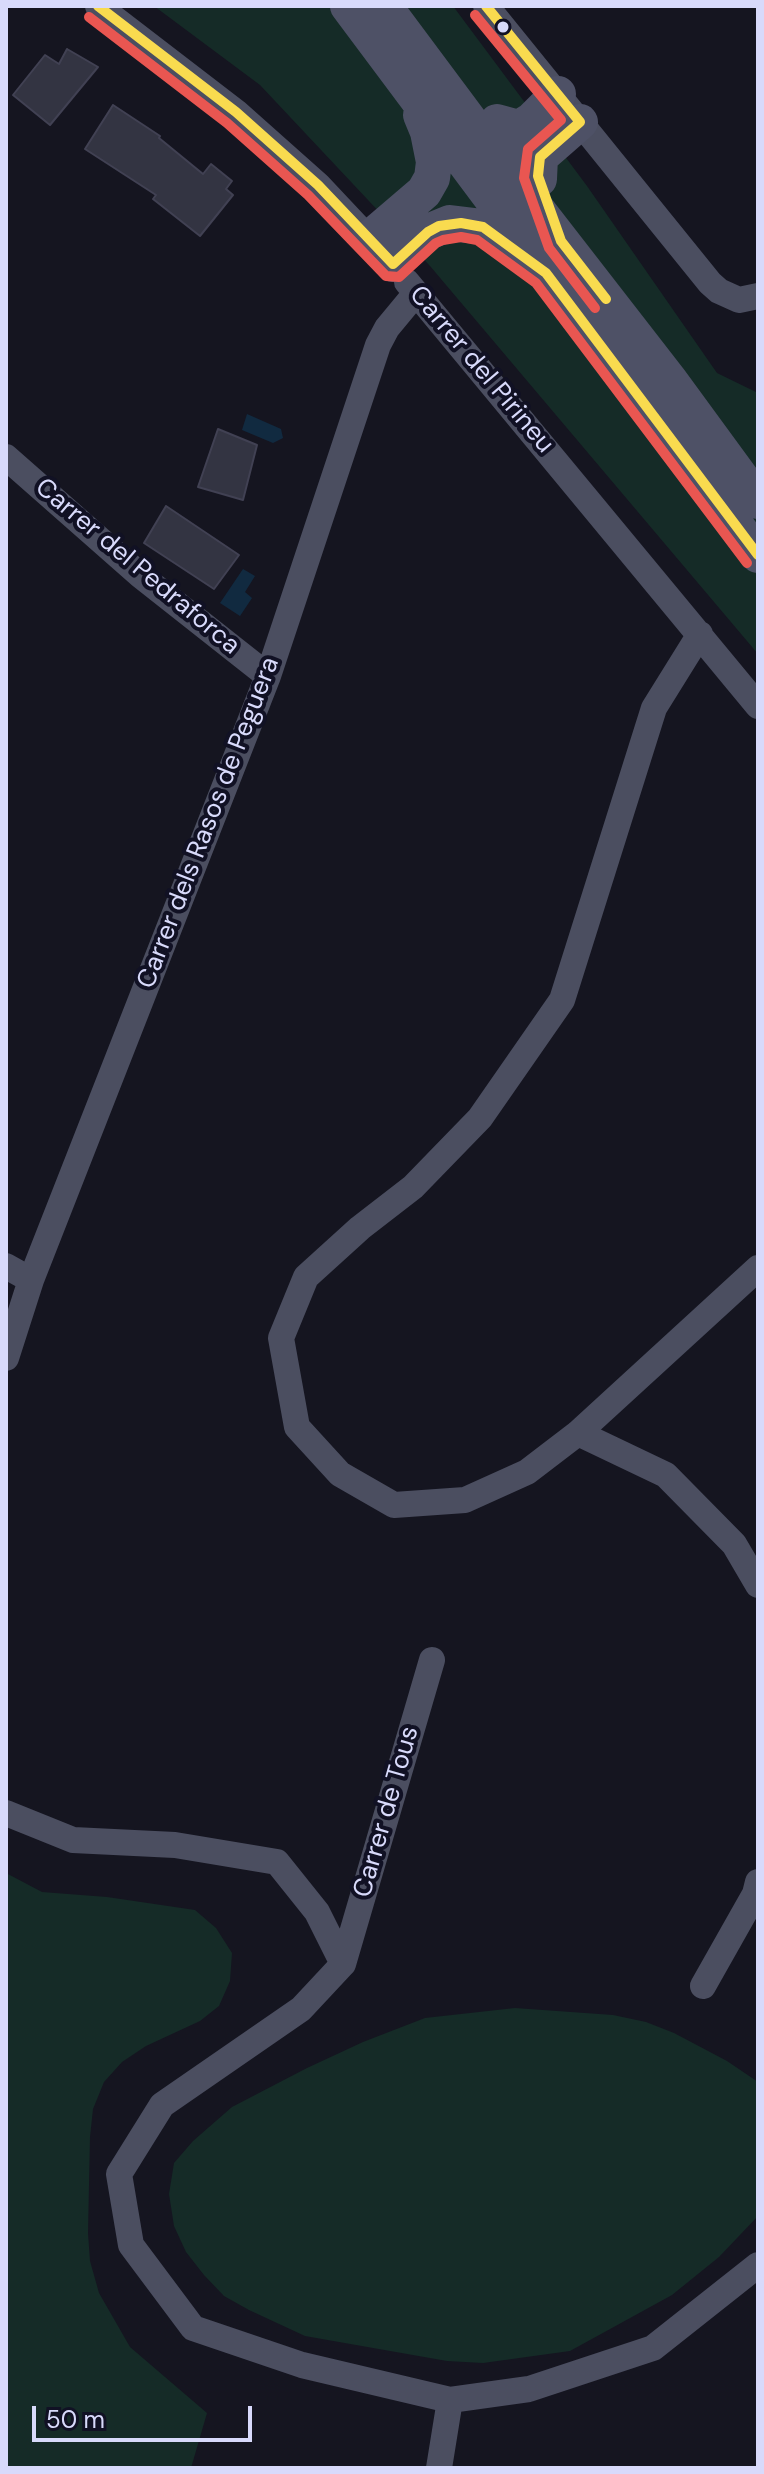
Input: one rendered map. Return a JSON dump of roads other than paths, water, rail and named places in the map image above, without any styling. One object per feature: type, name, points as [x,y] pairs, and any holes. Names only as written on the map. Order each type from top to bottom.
[{"type":"main road","points":[[366,14],[410,88],[428,132],[434,162],[432,178],[424,192],[381,251]]},
{"type":"main road","points":[[366,14],[450,91],[487,117],[519,128]]},
{"type":"main road","points":[[366,14],[406,61],[475,155],[501,163],[540,157],[580,122]]},
{"type":"main road","points":[[410,88],[554,257],[671,382],[758,501]]},
{"type":"main road","points":[[450,91],[501,163],[554,257],[758,555]]},
{"type":"main road","points":[[501,163],[504,149],[519,128],[532,120],[558,94]]},
{"type":"main road","points":[[540,157],[538,176],[554,257]]},
{"type":"main road","points":[[381,251],[439,226],[461,223],[483,227],[554,257]]},
{"type":"street","name":"Carrer del Pirineu","points":[[98,6],[236,112],[318,185],[381,251],[758,706]]},
{"type":"street","points":[[486,6],[710,283],[739,300],[758,296]]},
{"type":"street","name":"Carrer dels Rasos de Peguera","points":[[6,1358],[31,1280],[268,676],[378,345],[392,321],[416,293]]},
{"type":"street","name":"Carrer del Pedraforca","points":[[6,457],[140,575],[268,676]]},
{"type":"street","points":[[700,634],[654,708],[562,1000],[480,1118],[413,1187],[360,1228],[306,1277],[281,1338],[297,1427],[340,1474],[394,1505],[465,1500],[527,1472],[578,1433],[758,1268]]},
{"type":"street","points":[[6,1266],[31,1280]]},
{"type":"street","points":[[578,1433],[666,1475],[734,1544],[758,1585]]},
{"type":"street","name":"Carrer de Tous","points":[[343,1964],[432,1660]]},
{"type":"street","points":[[6,1813],[73,1840],[175,1845],[277,1862],[317,1912],[343,1964],[301,2009],[162,2105],[119,2174],[131,2245],[193,2328],[302,2365],[450,2400],[529,2389],[653,2348],[758,2265]]},
{"type":"street","points":[[703,1986],[755,1894],[758,1882]]},
{"type":"street","points":[[439,2468],[450,2400]]},
{"type":"water","points":[[247,414],[281,429],[283,438],[273,443],[242,430]]},
{"type":"water","points":[[243,569],[255,576],[245,592],[252,598],[240,616],[220,603]]}]
